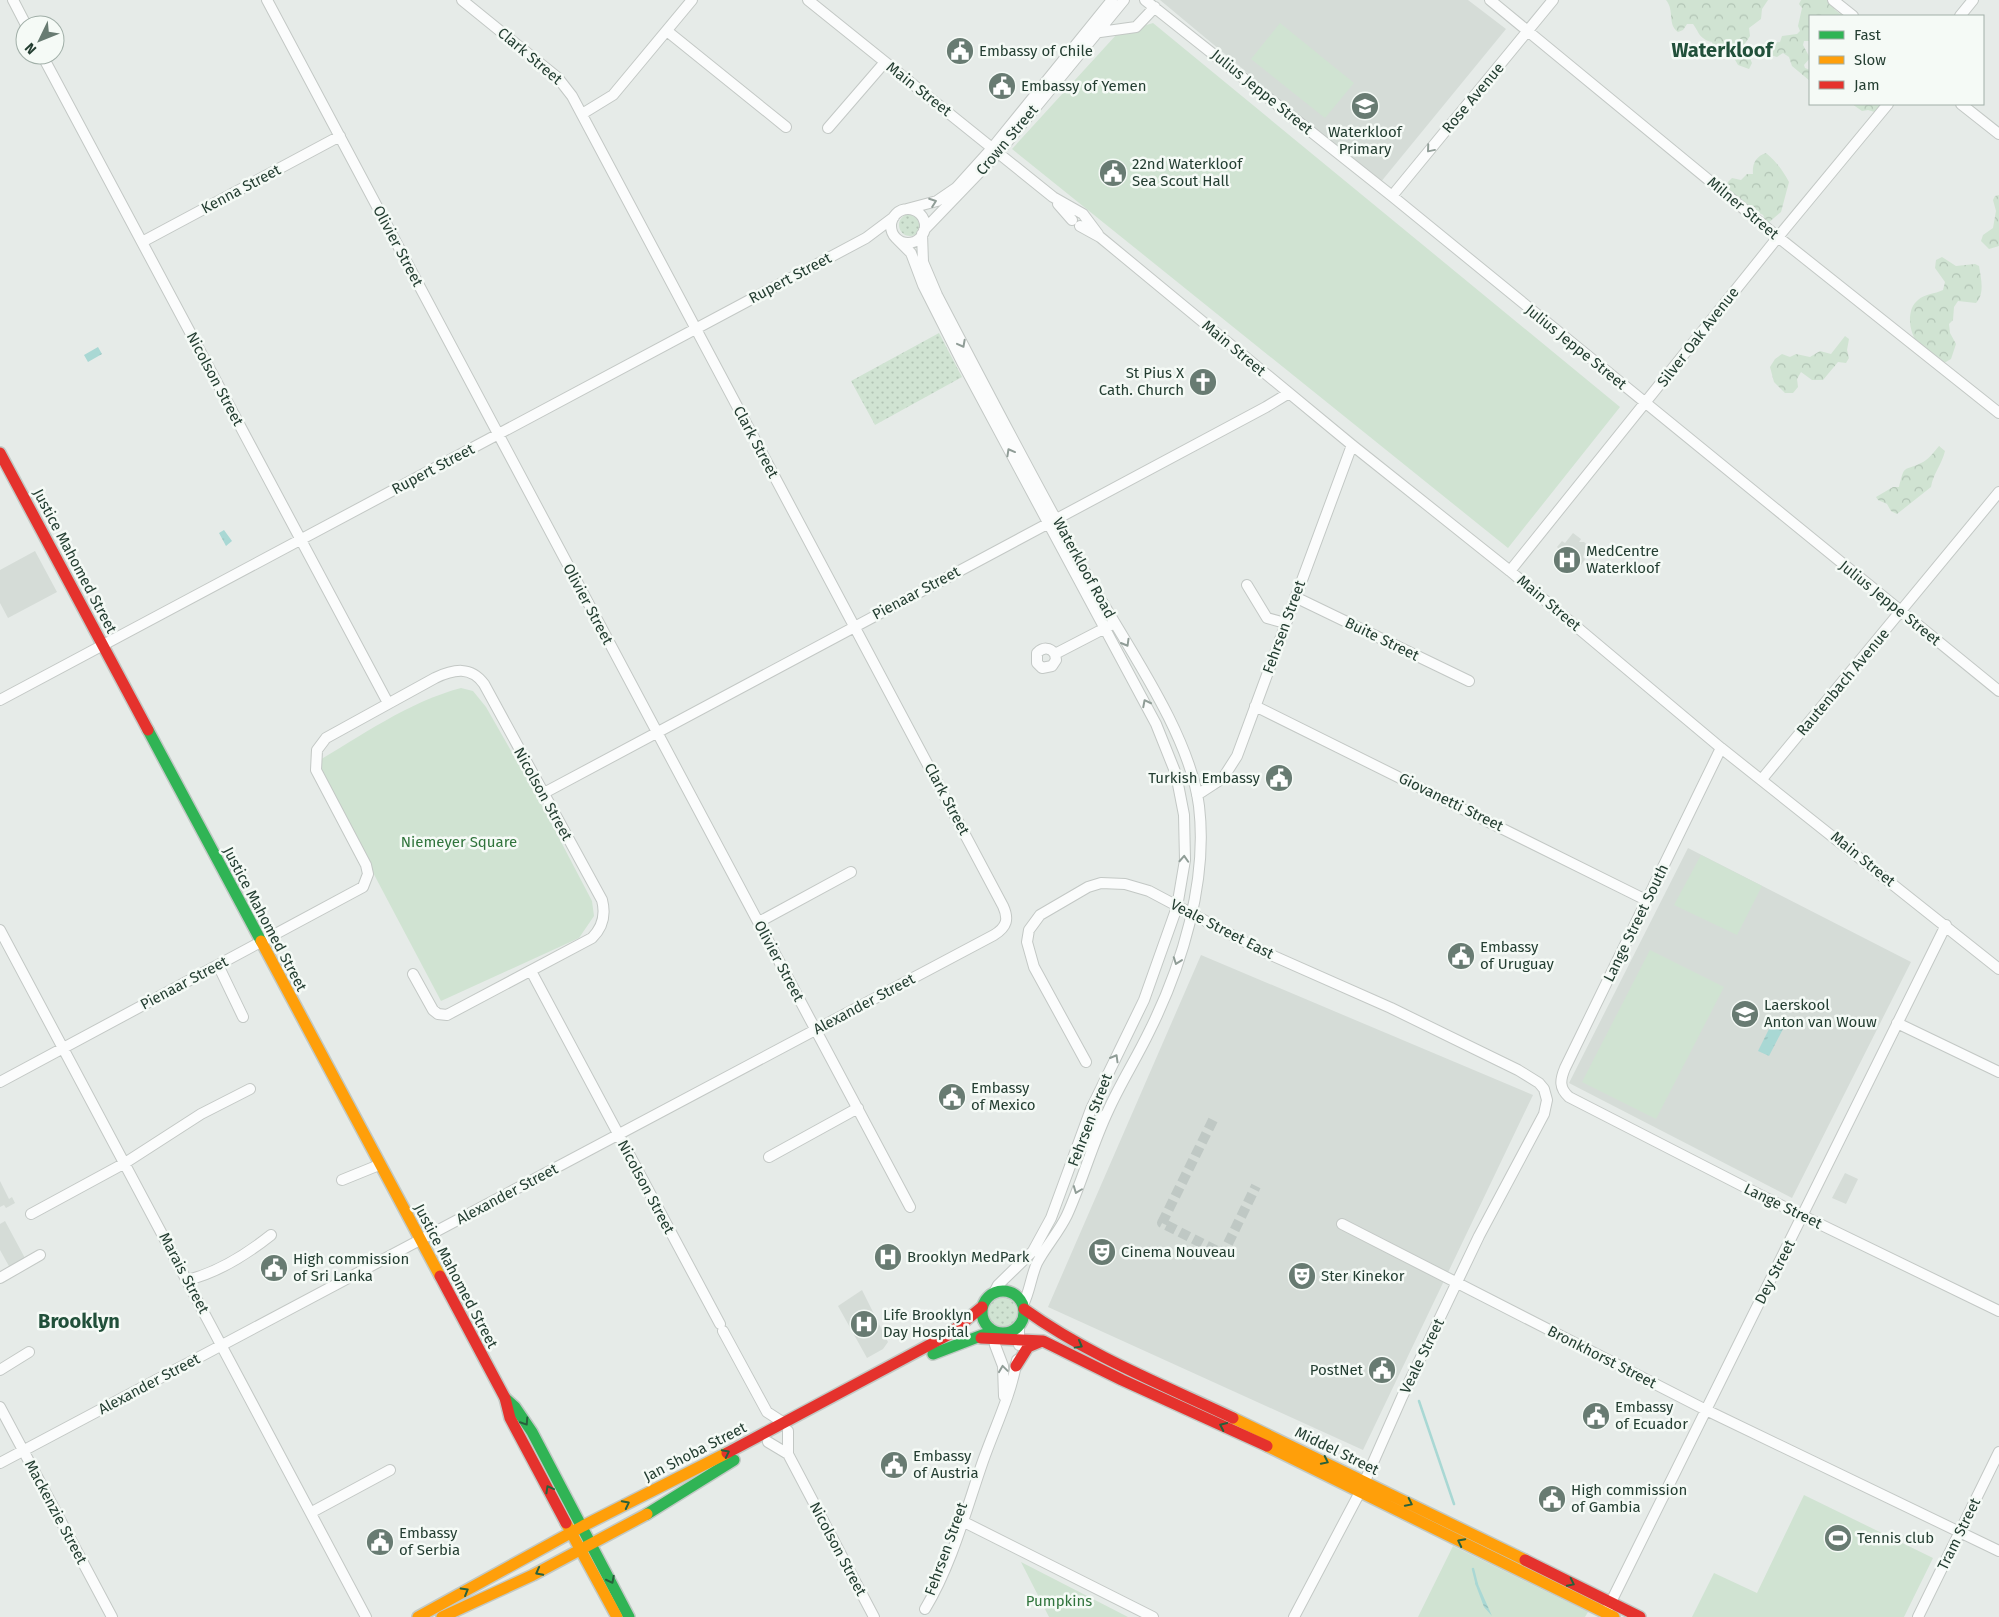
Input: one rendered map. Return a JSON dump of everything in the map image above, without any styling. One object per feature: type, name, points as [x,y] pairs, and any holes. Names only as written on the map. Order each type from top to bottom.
[{"type":"main road","name":"Justice Mahomed Street","points":[[0,453],[505,1398],[510,1418],[617,1617]]},
{"type":"main road","points":[[993,1334],[983,1321],[982,1308],[986,1298],[994,1292],[1011,1292],[1023,1307],[1022,1321],[1017,1332]]},
{"type":"main road","name":"Middel Street","points":[[1023,1307],[1053,1330],[1092,1352],[1365,1481],[1640,1617]]},
{"type":"main road","name":"Jan Shoba Street","points":[[418,1617],[583,1526],[766,1438],[948,1335],[982,1308]]},
{"type":"main road","name":"Middel Street","points":[[1017,1332],[1065,1350]]},
{"type":"main road","name":"Middel Street","points":[[993,1334],[1017,1332],[1044,1337],[1122,1380],[1268,1446],[1607,1616]]},
{"type":"main road","name":"Jan Shoba Street","points":[[786,1427],[930,1355],[951,1346],[993,1334]]},
{"type":"main road","points":[[1016,1366],[1028,1347],[1043,1341]]},
{"type":"main road","name":"Justice Mahomed Street","points":[[505,1398],[515,1407],[532,1432],[630,1617]]},
{"type":"main road","name":"Jan Shoba Street","points":[[442,1617],[513,1585],[580,1546],[592,1543],[656,1510],[766,1438]]},
{"type":"main road","points":[[482,1582],[497,1581],[580,1546]]},
{"type":"street","points":[[13,0],[21,15]]},
{"type":"street","name":"Olivier Street","points":[[267,0],[910,1207]]},
{"type":"street","name":"Clark Street","points":[[462,0],[558,78],[568,89],[1004,906],[1008,918]]},
{"type":"street","points":[[582,114],[613,95],[692,0]]},
{"type":"street","name":"Main Street","points":[[808,0],[996,150],[1288,393],[1510,571],[1721,748],[1999,969]]},
{"type":"street","name":"Crown Street","points":[[1106,14],[1112,0]]},
{"type":"street","name":"Crown Street","points":[[923,232],[996,150],[1106,14],[1124,0]]},
{"type":"street","name":"Milner Street","points":[[1490,0],[1778,237],[1999,413]]},
{"type":"street","name":"Rose Avenue","points":[[1392,196],[1553,0]]},
{"type":"street","points":[[1833,0],[1852,15]]},
{"type":"street","points":[[1961,15],[1973,0]]},
{"type":"street","points":[[1092,32],[1136,27],[1150,3]]},
{"type":"street","name":"Julius Jeppe Street","points":[[1150,3],[1392,196],[1999,691]]},
{"type":"street","points":[[667,31],[786,127]]},
{"type":"street","points":[[828,128],[885,62]]},
{"type":"street","name":"Nicolson Street","points":[[47,65],[388,703]]},
{"type":"street","name":"Silver Oak Avenue","points":[[1510,571],[1778,237],[1887,105]]},
{"type":"street","points":[[1962,105],[1999,134]]},
{"type":"street","name":"Kenna Street","points":[[142,242],[340,136]]},
{"type":"street","name":"Crown Street","points":[[907,209],[945,196],[996,150]]},
{"type":"street","points":[[907,209],[920,215],[924,221],[923,232],[911,242],[896,238],[891,227],[894,217],[907,209]]},
{"type":"street","name":"Rupert Street","points":[[0,700],[866,238],[894,217]]},
{"type":"street","name":"Waterkloof Road","points":[[923,232],[922,254],[927,274],[992,409]]},
{"type":"street","name":"Rupert Street","points":[[866,238],[880,235],[896,238]]},
{"type":"street","name":"Waterkloof Road","points":[[896,238],[911,253],[923,285],[1052,520],[1110,625],[1140,667],[1178,739],[1196,795],[1200,827],[1200,849],[1192,914]]},
{"type":"street","name":"Pienaar Street","points":[[544,793],[1266,407],[1288,393]]},
{"type":"street","name":"Fehrsen Street","points":[[1196,795],[1219,781],[1234,763],[1352,445]]},
{"type":"street","name":"Rautenbach Avenue","points":[[1762,779],[1999,492]]},
{"type":"street","points":[[1247,585],[1267,618],[1285,623]]},
{"type":"street","name":"Buite Street","points":[[1295,597],[1469,681]]},
{"type":"street","points":[[1055,654],[1110,625]]},
{"type":"street","name":"Waterkloof Road","points":[[1110,625],[1129,672],[1162,735],[1181,792],[1184,815],[1185,860],[1177,907]]},
{"type":"street","points":[[1129,672],[1140,667]]},
{"type":"street","name":"Nicolson Street","points":[[366,883],[368,874],[366,865],[318,776],[315,761],[319,746],[326,738],[450,671],[461,670],[475,675],[484,684],[602,900],[604,917],[601,927],[592,938],[451,1013],[442,1015],[430,1006],[413,974]]},
{"type":"street","name":"Giovanetti Street","points":[[1255,706],[1646,900]]},
{"type":"street","name":"Lange Street South","points":[[1569,1097],[1562,1088],[1561,1077],[1721,748]]},
{"type":"street","points":[[758,922],[851,872]]},
{"type":"street","name":"Pienaar Street","points":[[0,1082],[358,891],[366,883]]},
{"type":"street","name":"Veale Street East","points":[[1086,1062],[1034,967],[1027,942],[1031,925],[1046,911],[1088,887],[1101,884],[1135,886],[1263,951],[1391,1008],[1518,1070],[1539,1082],[1547,1094]]},
{"type":"street","name":"Fehrsen Street","points":[[994,1292],[998,1285],[1022,1264],[1038,1243],[1069,1174],[1091,1109],[1144,1000],[1177,907]]},
{"type":"street","name":"Fehrsen Street","points":[[1023,1307],[1036,1264],[1060,1230],[1106,1114],[1151,1030],[1182,948],[1192,914]]},
{"type":"street","name":"Alexander Street","points":[[0,1463],[999,932],[1008,918]]},
{"type":"street","name":"Dey Street","points":[[1607,1616],[1611,1602],[1946,926]]},
{"type":"street","name":"Marais Street","points":[[0,930],[312,1512],[366,1617]]},
{"type":"street","points":[[218,965],[243,1017]]},
{"type":"street","name":"Nicolson Street","points":[[531,971],[767,1412],[786,1427],[788,1454],[874,1617]]},
{"type":"street","points":[[1897,1023],[1999,1072]]},
{"type":"street","points":[[31,1214],[125,1162],[179,1126],[250,1089]]},
{"type":"street","name":"Veale Street","points":[[1294,1617],[1360,1492],[1402,1397],[1480,1236],[1544,1114],[1547,1105],[1547,1094]]},
{"type":"street","name":"Lange Street","points":[[1569,1097],[1803,1216],[1999,1311]]},
{"type":"street","points":[[769,1157],[858,1108]]},
{"type":"street","points":[[1069,1174],[1079,1162],[1095,1123],[1106,1114]]},
{"type":"street","points":[[342,1180],[379,1164]]},
{"type":"street","name":"Bronkhorst Street","points":[[1342,1224],[1706,1410],[1999,1551]]},
{"type":"street","points":[[187,1280],[204,1276],[250,1251],[271,1235]]},
{"type":"street","points":[[0,1278],[40,1255]]},
{"type":"street","name":"Fehrsen Street","points":[[924,1613],[938,1585],[959,1519],[1010,1389],[1016,1366],[1017,1332]]},
{"type":"street","name":"Fehrsen Street","points":[[993,1334],[1003,1366],[1003,1407]]},
{"type":"street","points":[[0,1370],[29,1352]]},
{"type":"street","name":"Mackenzie Street","points":[[0,1407],[112,1617]]},
{"type":"street","points":[[767,1412],[766,1438],[788,1454]]},
{"type":"street","name":"Tram Street","points":[[1918,1617],[1999,1452]]},
{"type":"street","points":[[312,1512],[390,1470]]},
{"type":"street","points":[[959,1519],[1153,1617]]},
{"type":"shaded area","name":"Waterkloof Primary","points":[[1160,0],[1468,0],[1506,29],[1380,183]]},
{"type":"shaded area","name":"MedCentre Waterkloof","points":[[1573,533],[1581,539],[1579,542],[1584,542],[1590,547],[1584,554],[1583,557],[1585,559],[1581,565],[1575,561],[1572,562],[1557,547],[1562,541],[1565,543]]},
{"type":"shaded area","points":[[35,551],[57,592],[8,618],[0,603],[0,570]]},
{"type":"shaded area","name":"Laerskool Anton van Wouw","points":[[1688,848],[1911,962],[1792,1198],[1569,1083]]},
{"type":"shaded area","points":[[1201,955],[1533,1095],[1363,1450],[1048,1307]]},
{"type":"shaded area","points":[[1845,1173],[1858,1179],[1846,1204],[1832,1198]]},
{"type":"shaded area","points":[[0,1181],[9,1199],[12,1197],[15,1203],[6,1208],[4,1205],[0,1207]]},
{"type":"shaded area","points":[[5,1221],[26,1260],[10,1268],[0,1250],[0,1224]]},
{"type":"shaded area","name":"Life Brooklyn Day Hospital","points":[[862,1290],[888,1342],[883,1349],[867,1358],[838,1306]]},
{"type":"green space","points":[[1666,0],[1768,0],[1762,9],[1761,19],[1749,28],[1750,36],[1744,45],[1752,63],[1749,69],[1738,65],[1730,51],[1723,53],[1715,51],[1712,42],[1702,37],[1693,24],[1687,24],[1683,30],[1678,32],[1673,25],[1669,4]]},
{"type":"green space","points":[[1801,0],[1841,0],[1834,9],[1842,15],[1809,15],[1809,41],[1804,41],[1803,45],[1809,56],[1804,65],[1805,68],[1809,70],[1809,80],[1792,66],[1789,57],[1783,53],[1777,57],[1770,55],[1768,48],[1770,43],[1780,42],[1782,36],[1797,34],[1800,31],[1798,26],[1802,8],[1799,4]]},
{"type":"green space","points":[[1153,23],[1620,407],[1508,548],[1012,149],[1117,34]]},
{"type":"green space","points":[[1280,23],[1354,83],[1325,118],[1251,59]]},
{"type":"green space","points":[[1853,105],[1883,105],[1878,113],[1868,110],[1862,111]]},
{"type":"green space","points":[[1766,153],[1779,166],[1789,182],[1781,212],[1767,224],[1763,215],[1749,207],[1739,197],[1731,194],[1727,188],[1728,182],[1732,178],[1741,180],[1747,174],[1753,174],[1755,161]]},
{"type":"green space","points":[[1999,195],[1999,246],[1989,249],[1981,241],[1983,235],[1993,228],[1996,211],[1993,200],[1995,196]]},
{"type":"green space","points":[[910,214],[920,221],[921,225],[914,235],[910,236],[900,229],[899,225],[906,215]]},
{"type":"green space","points":[[1942,257],[1956,266],[1975,264],[1979,266],[1982,286],[1981,295],[1976,303],[1958,301],[1954,307],[1953,320],[1949,324],[1950,333],[1956,344],[1951,359],[1944,363],[1930,356],[1919,346],[1910,325],[1914,304],[1923,296],[1943,290],[1945,282],[1935,268],[1936,260]]},
{"type":"green space","points":[[939,333],[962,377],[875,425],[851,381]]},
{"type":"green space","points":[[1845,336],[1849,339],[1847,350],[1849,358],[1846,363],[1838,362],[1823,380],[1812,380],[1801,372],[1797,379],[1798,387],[1793,393],[1785,393],[1774,382],[1770,367],[1775,359],[1782,354],[1790,357],[1796,354],[1810,357],[1820,351],[1831,354]]},
{"type":"green space","points":[[1939,446],[1945,451],[1931,487],[1897,514],[1891,511],[1887,504],[1878,500],[1876,497],[1893,487],[1899,487],[1902,474],[1906,469],[1926,460]]},
{"type":"green space","name":"Niemeyer Square","points":[[461,688],[473,691],[486,707],[538,798],[592,901],[594,916],[579,938],[441,1001],[315,763],[404,711],[441,694]]},
{"type":"green space","points":[[1701,855],[1762,886],[1737,935],[1674,905]]},
{"type":"green space","points":[[1650,950],[1724,987],[1656,1119],[1582,1082]]},
{"type":"green space","points":[[1000,1296],[1012,1301],[1017,1313],[1012,1325],[1000,1330],[988,1325],[983,1313],[988,1301]]},
{"type":"green space","name":"Tennis club","points":[[1804,1495],[1933,1558],[1904,1617],[1692,1617],[1714,1573],[1757,1593]]},
{"type":"green space","points":[[1453,1546],[1588,1612],[1585,1617],[1418,1617]]},
{"type":"green space","name":"Pumpkins","points":[[1021,1562],[1128,1617],[1049,1617]]},
{"type":"water","points":[[98,347],[102,354],[88,362],[84,355]]},
{"type":"water","points":[[224,530],[232,541],[226,546],[219,533]]},
{"type":"water","points":[[1772,1023],[1783,1029],[1769,1056],[1758,1051]]},
{"type":"water","points":[[1477,1582],[1492,1616],[1484,1607],[1475,1583]]},
{"type":"waterway","points":[[1419,1401],[1454,1504]]},
{"type":"waterway","points":[[1473,1569],[1477,1585]]},
{"type":"tunnel","points":[[1213,1120],[1162,1223],[1223,1254],[1256,1186]]},
{"type":"traffic: fast","points":[[148,730],[261,941]]},
{"type":"traffic: fast","points":[[1007,1291],[1015,1294],[1021,1300],[1024,1312],[1021,1324],[1015,1330],[999,1333],[991,1330],[985,1324],[982,1308],[985,1300],[991,1294],[1007,1291]]},
{"type":"traffic: fast","points":[[933,1354],[988,1333]]},
{"type":"traffic: fast","points":[[505,1398],[515,1407],[532,1432],[629,1617]]},
{"type":"traffic: fast","points":[[647,1514],[734,1460]]},
{"type":"traffic: slow","points":[[261,941],[440,1276]]},
{"type":"traffic: slow","points":[[1233,1418],[1525,1560]]},
{"type":"traffic: slow","points":[[1267,1446],[1614,1617]]},
{"type":"traffic: slow","points":[[418,1617],[583,1526],[727,1453]]},
{"type":"traffic: slow","points":[[442,1617],[533,1575],[647,1514]]},
{"type":"traffic: slow","points":[[566,1523],[617,1617]]},
{"type":"traffic: jam","points":[[0,453],[148,730]]},
{"type":"traffic: jam","points":[[440,1276],[505,1398],[510,1418],[566,1523]]},
{"type":"traffic: jam","points":[[727,1453],[948,1335],[982,1307]]},
{"type":"traffic: jam","points":[[1024,1309],[1099,1355],[1233,1418]]},
{"type":"traffic: jam","points":[[981,1338],[1043,1341],[1122,1380],[1267,1446]]},
{"type":"traffic: jam","points":[[1016,1366],[1028,1347],[1042,1341]]},
{"type":"traffic: jam","points":[[1525,1560],[1640,1617]]},
{"type":"place","name":"Embassy of Chile","points":[[960,51]]},
{"type":"place","name":"Embassy of Yemen","points":[[1002,86]]},
{"type":"place","name":"Waterkloof Primary","points":[[1365,106]]},
{"type":"place","name":"22nd Waterkloof Sea Scout Hall","points":[[1113,173]]},
{"type":"place","name":"St Pius X Cath. Church","points":[[1203,382]]},
{"type":"place","name":"MedCentre Waterkloof","points":[[1567,560]]},
{"type":"place","name":"Turkish Embassy","points":[[1279,778]]},
{"type":"place","name":"Embassy of Uruguay","points":[[1461,956]]},
{"type":"place","name":"Laerskool Anton van Wouw","points":[[1745,1014]]},
{"type":"place","name":"Embassy of Mexico","points":[[952,1097]]},
{"type":"place","name":"Cinema Nouveau","points":[[1102,1252]]},
{"type":"place","name":"Brooklyn MedPark","points":[[888,1257]]},
{"type":"place","name":"High commission of Sri Lanka","points":[[274,1268]]},
{"type":"place","name":"Ster Kinekor","points":[[1302,1276]]},
{"type":"place","name":"Life Brooklyn Day Hospital","points":[[864,1324]]},
{"type":"place","name":"PostNet","points":[[1382,1370]]},
{"type":"place","name":"Embassy of Ecuador","points":[[1596,1416]]},
{"type":"place","name":"Embassy of Austria","points":[[894,1465]]},
{"type":"place","name":"High commission of Gambia","points":[[1552,1499]]},
{"type":"place","name":"Tennis club","points":[[1838,1538]]},
{"type":"place","name":"Embassy of Serbia","points":[[380,1542]]},
{"type":"district","name":"Waterkloof","points":[[1722,50]]},
{"type":"district","name":"Brooklyn","points":[[79,1321]]}]
